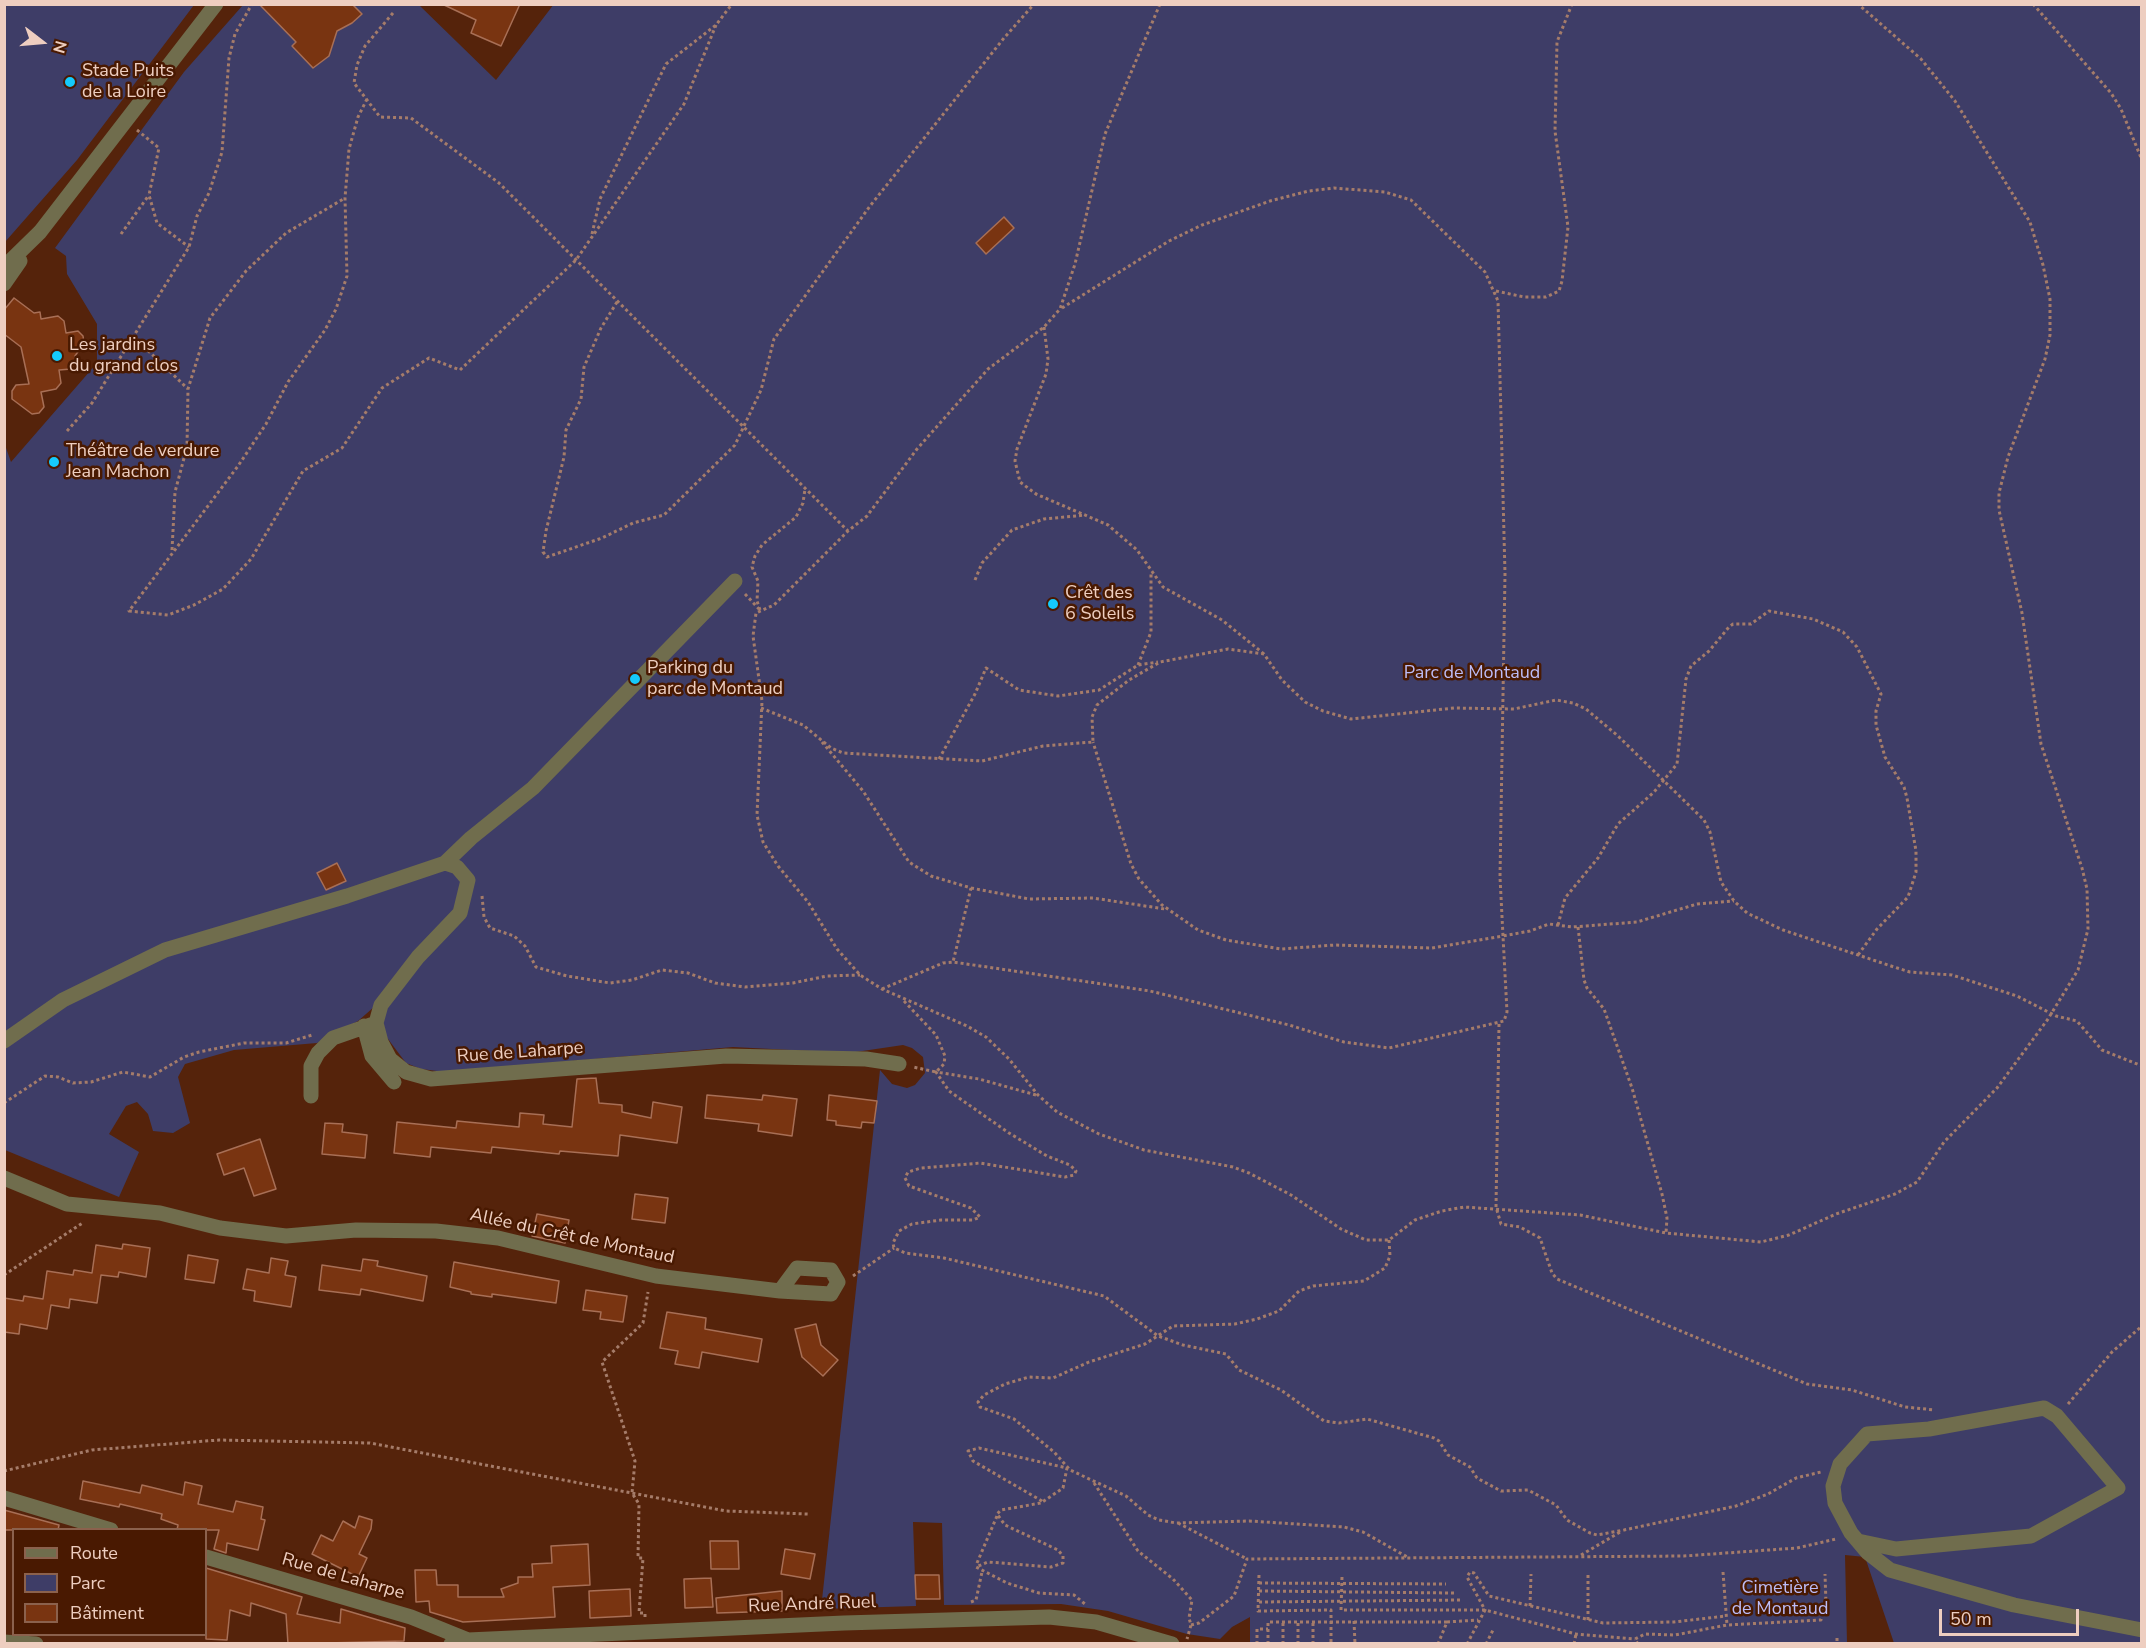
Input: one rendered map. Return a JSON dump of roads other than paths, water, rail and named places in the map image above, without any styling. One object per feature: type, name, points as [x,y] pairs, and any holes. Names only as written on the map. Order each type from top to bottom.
[{"type":"street","points":[[4,284],[40,232],[216,4]]},
{"type":"street","points":[[4,267],[40,232]]},
{"type":"street","points":[[4,1041],[63,1000],[165,950],[347,896],[445,863],[471,838],[532,788],[735,581]]},
{"type":"street","points":[[394,1082],[372,1056],[370,1024],[381,1005],[418,957],[460,913],[468,880],[457,867],[445,863]]},
{"type":"street","points":[[311,1096],[311,1066],[318,1053],[333,1038],[370,1024]]},
{"type":"street","name":"Rue de Laharpe","points":[[370,1024],[390,1059],[406,1072],[431,1079],[726,1056],[866,1059],[899,1064]]},
{"type":"street","points":[[4,1180],[7,1190],[4,1192]]},
{"type":"street","name":"Allée du Crêt de Montaud","points":[[4,1180],[67,1204],[160,1213],[220,1228],[286,1236],[356,1230],[436,1231],[498,1238],[651,1275],[780,1291],[831,1294],[838,1282],[831,1270],[797,1268],[780,1291]]},
{"type":"street","points":[[1854,1537],[1896,1549],[2031,1536],[2118,1488],[2057,1416],[2044,1408],[1929,1429],[1867,1434],[1844,1456],[1836,1472],[1833,1486],[1835,1503],[1854,1537],[1867,1552],[1890,1570],[2014,1605],[2142,1630]]},
{"type":"street","points":[[4,1498],[104,1528]]},
{"type":"street","name":"Rue de Laharpe","points":[[207,1557],[411,1617],[468,1640]]},
{"type":"street","name":"Rue André Ruel","points":[[451,1644],[468,1640],[522,1641],[645,1632],[1049,1617],[1096,1622],[1172,1644]]},
{"type":"street","points":[[4,1642],[36,1644]]},
{"type":"place","name":"Stade Puits de la Loire","points":[[70,82]]},
{"type":"place","name":"Les jardins du grand clos","points":[[57,356]]},
{"type":"place","name":"Théâtre de verdure Jean Machon","points":[[54,462]]},
{"type":"place","name":"Crêt des 6 Soleils","points":[[1053,604]]},
{"type":"place","name":"Parking du parc de Montaud","points":[[635,679]]},
{"type":"park label","name":"Parc de Montaud","points":[[1472,674]]},
{"type":"park label","name":"Cimetière de Montaud","points":[[1780,1599]]}]
